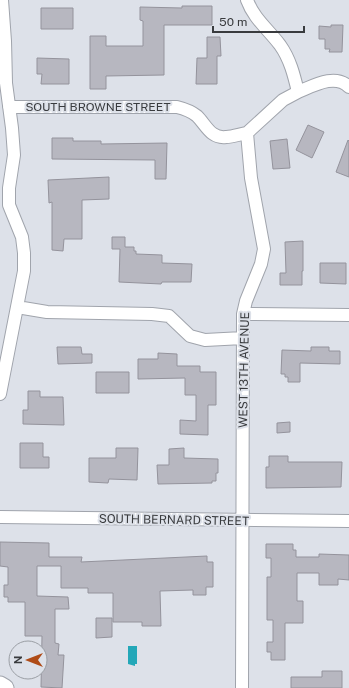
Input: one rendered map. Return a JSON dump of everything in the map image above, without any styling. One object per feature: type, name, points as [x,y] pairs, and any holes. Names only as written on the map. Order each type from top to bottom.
[{"type":"street","points":[[0,394],[24,271],[22,237],[9,205],[9,188],[14,155],[6,83],[2,0]]},
{"type":"street","points":[[247,0],[251,12],[280,46],[291,65],[298,92]]},
{"type":"street","points":[[247,133],[283,100],[298,92],[327,81],[337,80],[349,87]]},
{"type":"street","name":"SOUTH BROWNE STREET","points":[[9,107],[177,107],[189,111],[198,117],[206,128],[215,135],[224,138],[247,133]]},
{"type":"street","name":"WEST 13TH AVENUE","points":[[242,688],[243,314],[246,301],[261,264],[264,249],[251,178],[247,133]]},
{"type":"street","points":[[17,307],[47,312],[152,314],[169,316],[190,336],[205,340],[243,338]]},
{"type":"street","points":[[243,314],[349,315]]},
{"type":"street","name":"SOUTH BERNARD STREET","points":[[0,517],[242,521],[349,521]]},
{"type":"street","points":[[0,685],[5,688]]},
{"type":"water","points":[[128,646],[137,646],[137,664],[135,664],[135,666],[128,664]]},
{"type":"building","points":[[182,6],[212,6],[212,25],[164,25],[164,75],[106,76],[106,89],[90,89],[90,36],[106,36],[106,46],[143,46],[143,21],[140,20],[140,7],[182,8]]},
{"type":"building","points":[[41,8],[73,8],[73,29],[41,29]]},
{"type":"building","points":[[331,25],[343,25],[342,52],[329,52],[330,49],[325,49],[325,39],[319,39],[319,26],[331,27]]},
{"type":"building","points":[[207,37],[220,37],[221,56],[217,56],[217,84],[196,84],[197,58],[207,58]]},
{"type":"building","points":[[37,58],[69,59],[69,84],[41,84],[42,74],[37,74]]},
{"type":"building","points":[[308,125],[324,132],[312,158],[296,150]]},
{"type":"building","points":[[52,138],[73,138],[73,141],[101,141],[101,144],[167,143],[166,179],[155,179],[155,160],[52,159]]},
{"type":"building","points":[[287,139],[290,168],[273,169],[270,141]]},
{"type":"building","points":[[348,140],[349,141],[349,177],[336,172]]},
{"type":"building","points":[[109,177],[109,199],[82,200],[82,239],[64,239],[63,251],[52,250],[52,202],[49,203],[48,180]]},
{"type":"building","points":[[112,237],[125,237],[125,247],[134,247],[136,254],[162,255],[162,263],[192,264],[191,282],[162,282],[161,284],[119,282],[120,249],[112,249]]},
{"type":"building","points":[[303,241],[302,285],[280,285],[280,273],[286,273],[285,242]]},
{"type":"building","points":[[320,263],[346,263],[346,284],[320,283]]},
{"type":"building","points":[[57,347],[81,347],[82,354],[92,354],[92,363],[58,364]]},
{"type":"building","points":[[311,347],[329,347],[329,351],[340,351],[340,364],[300,363],[300,382],[288,382],[288,377],[285,377],[285,374],[281,374],[282,350],[311,351]]},
{"type":"building","points":[[158,353],[177,354],[177,366],[200,366],[200,372],[216,372],[216,405],[208,405],[208,435],[180,434],[180,420],[196,421],[196,395],[185,395],[185,378],[138,379],[138,359],[158,359]]},
{"type":"building","points":[[96,372],[129,372],[129,393],[96,393]]},
{"type":"building","points":[[28,391],[40,391],[40,397],[63,397],[64,425],[23,424],[23,410],[28,410]]},
{"type":"building","points":[[290,422],[290,432],[277,433],[277,423]]},
{"type":"building","points":[[20,443],[43,443],[43,457],[49,457],[49,468],[20,468]]},
{"type":"building","points":[[116,448],[138,448],[137,480],[109,479],[108,483],[89,482],[89,458],[116,458]]},
{"type":"building","points":[[184,448],[184,458],[218,459],[218,473],[216,473],[216,481],[212,481],[212,483],[158,484],[157,465],[169,465],[169,449]]},
{"type":"building","points":[[269,456],[288,456],[288,462],[342,462],[341,487],[266,488],[266,467],[269,467]]},
{"type":"building","points":[[0,542],[49,543],[49,557],[82,557],[81,562],[207,556],[207,562],[213,562],[213,587],[206,587],[206,595],[193,595],[193,590],[160,591],[161,626],[142,626],[142,622],[113,622],[113,593],[88,593],[88,588],[61,588],[61,566],[37,566],[37,596],[68,597],[69,609],[55,609],[55,643],[59,644],[58,655],[64,655],[62,688],[41,687],[41,680],[48,680],[48,640],[42,640],[42,636],[25,636],[25,602],[8,602],[8,597],[4,597],[4,585],[8,585],[8,567],[0,566]]},
{"type":"building","points":[[266,544],[293,544],[293,550],[296,550],[296,557],[319,557],[319,554],[349,555],[349,580],[338,579],[338,585],[319,585],[319,573],[297,573],[297,601],[303,601],[303,623],[285,623],[285,660],[271,660],[271,652],[267,652],[267,642],[273,642],[273,620],[267,620],[267,577],[271,577],[271,558],[266,558]]},
{"type":"building","points":[[96,618],[112,618],[112,637],[96,638]]},
{"type":"building","points":[[322,671],[342,671],[342,688],[291,688],[291,677],[322,677]]}]
